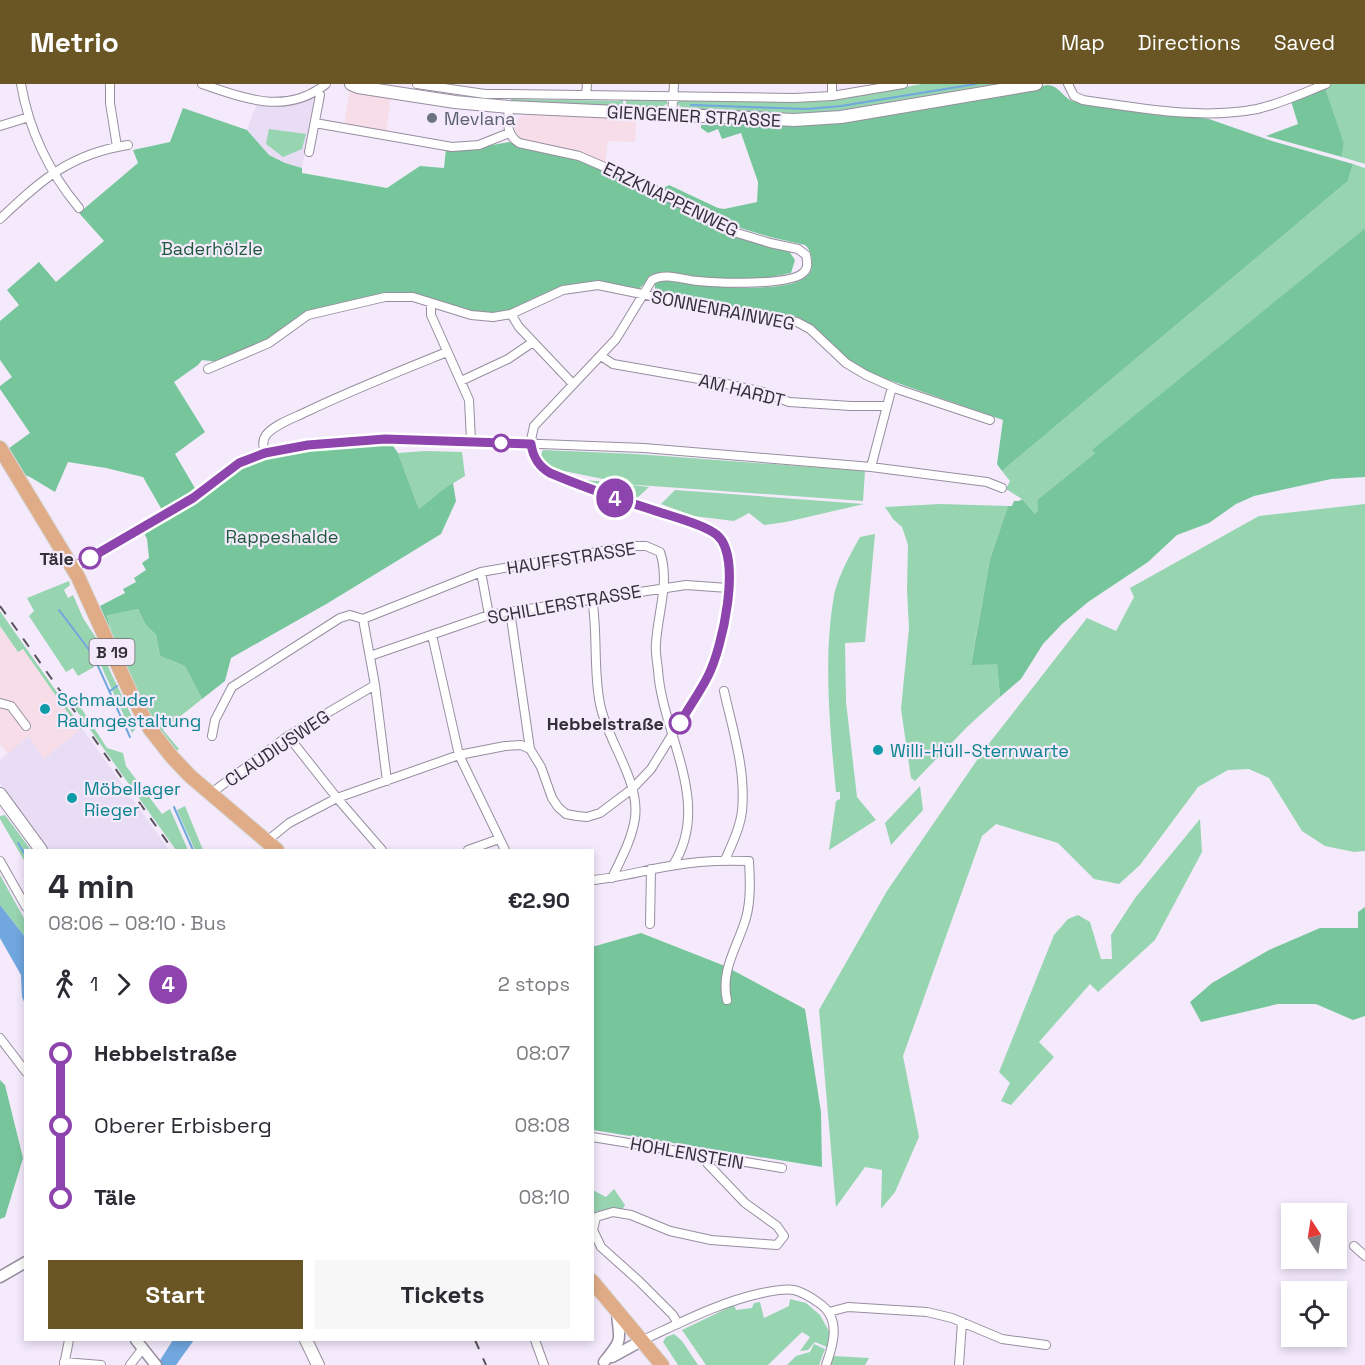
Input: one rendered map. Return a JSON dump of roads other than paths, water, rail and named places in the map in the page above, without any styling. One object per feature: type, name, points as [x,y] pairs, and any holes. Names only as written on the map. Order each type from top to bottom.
[{"type":"main road","name":"GIENGENER STRASSE","points":[[351,84],[455,102],[506,103],[672,116],[774,120],[818,120],[1036,84]]},
{"type":"main road","name":"B 19","points":[[0,448],[73,568],[131,694],[154,734],[172,757],[210,794],[272,846]]},
{"type":"main road","points":[[0,794],[40,849]]},
{"type":"main road","points":[[594,1283],[662,1365]]},
{"type":"main road","points":[[306,1341],[318,1365]]},
{"type":"street","points":[[21,84],[40,148],[79,208]]},
{"type":"street","points":[[110,84],[110,103],[117,147]]},
{"type":"street","points":[[202,84],[259,102],[291,100],[326,84]]},
{"type":"street","points":[[417,84],[485,94],[506,103],[586,94],[794,98],[832,96],[903,84]]},
{"type":"street","points":[[315,123],[452,147],[479,145],[509,133],[506,84]]},
{"type":"street","points":[[586,94],[587,84]]},
{"type":"street","points":[[672,116],[674,84]]},
{"type":"street","points":[[832,84],[832,96]]},
{"type":"street","points":[[1068,84],[1074,96],[1083,100],[1180,113],[1209,114],[1264,107],[1326,84]]},
{"type":"street","points":[[309,152],[320,95],[317,90]]},
{"type":"street","points":[[0,126],[29,117]]},
{"type":"street","name":"ERZKNAPPENWEG","points":[[509,133],[519,143],[571,153],[604,166],[656,190],[720,225],[759,240],[801,250],[807,258],[805,271],[795,278],[730,283],[660,277],[650,282],[620,333],[601,356],[536,423],[532,431],[531,444]]},
{"type":"street","points":[[0,219],[54,172],[77,158],[128,145]]},
{"type":"street","name":"SONNENRAINWEG","points":[[511,314],[555,293],[580,286],[606,286],[734,313],[797,322],[810,329],[851,367],[892,387],[990,420]]},
{"type":"street","points":[[208,369],[269,343],[308,315],[392,296],[413,297],[478,316],[493,317],[511,314],[519,327],[573,384]]},
{"type":"street","points":[[431,303],[431,315],[469,400],[471,441]]},
{"type":"street","points":[[461,381],[508,358],[533,342]]},
{"type":"street","points":[[265,453],[264,438],[281,425],[344,394],[447,352]]},
{"type":"street","name":"AM HARDT","points":[[601,356],[613,364],[730,384],[789,402],[887,406]]},
{"type":"street","points":[[871,467],[892,387]]},
{"type":"street","points":[[73,568],[119,539],[193,498],[239,463],[265,453],[308,445],[385,439],[644,448],[871,467],[987,482],[1002,488]]},
{"type":"street","points":[[510,611],[530,749],[541,767],[552,798],[558,807],[566,814],[587,817],[600,813],[632,789],[651,769],[709,675],[719,645],[726,612],[730,566],[726,548],[717,535],[693,523],[615,498],[550,473],[534,457],[531,444]]},
{"type":"street","name":"HAUFFSTRASSE","points":[[363,619],[481,572],[632,546],[646,546],[660,552],[664,565],[664,587]]},
{"type":"street","name":"HAUFFSTRASSE","points":[[481,572],[489,615]]},
{"type":"street","name":"SCHILLERSTRASSE","points":[[370,656],[489,615],[510,611],[664,587],[706,585],[728,588]]},
{"type":"street","points":[[664,587],[656,655],[661,697],[686,788],[688,818],[682,844],[673,865]]},
{"type":"street","points":[[591,598],[595,617],[596,674],[600,706],[632,789],[635,804],[628,842],[612,878]]},
{"type":"street","points":[[212,736],[215,720],[232,687],[340,618],[350,615],[363,619],[375,685],[387,781]]},
{"type":"street","points":[[432,635],[459,755],[504,849]]},
{"type":"street","name":"CLAUDIUSWEG","points":[[210,794],[288,736],[375,685]]},
{"type":"street","points":[[724,691],[742,777],[741,812],[735,836],[725,860]]},
{"type":"street","points":[[0,703],[11,706],[26,726]]},
{"type":"street","points":[[288,736],[381,849]]},
{"type":"street","points":[[272,846],[289,823],[337,798],[459,755],[505,746],[521,745],[530,749]]},
{"type":"street","points":[[471,849],[499,839]]},
{"type":"street","points":[[594,880],[673,865],[725,860],[749,861],[750,881],[746,917],[728,965],[724,986],[727,1000]]},
{"type":"street","points":[[0,861],[24,903]]},
{"type":"street","points":[[650,924],[651,869]]},
{"type":"street","points":[[0,1038],[24,1069]]},
{"type":"street","name":"HOHLENSTEIN","points":[[594,1137],[782,1168]]},
{"type":"street","points":[[594,1226],[596,1217],[614,1212],[631,1215],[669,1232],[711,1240],[777,1245],[784,1236],[777,1226],[745,1203],[707,1163],[707,1157]]},
{"type":"street","points":[[594,1232],[601,1247],[673,1315],[678,1324]]},
{"type":"street","points":[[1354,1246],[1365,1256]]},
{"type":"street","points":[[0,1278],[24,1263]]},
{"type":"street","points":[[602,1363],[643,1340],[729,1301],[783,1290],[801,1292],[829,1312],[834,1332],[826,1365]]},
{"type":"street","points":[[829,1312],[848,1307],[927,1312],[962,1322],[1002,1339],[1046,1345]]},
{"type":"street","points":[[602,1363],[619,1344],[621,1335],[617,1309]]},
{"type":"street","points":[[959,1365],[962,1322]]},
{"type":"street","points":[[69,1341],[64,1363],[101,1365]]},
{"type":"street","points":[[535,1341],[544,1365]]},
{"type":"street","points":[[138,1342],[154,1363]]},
{"type":"street","points":[[130,1365],[138,1342]]},
{"type":"water","points":[[0,905],[24,936],[24,1002],[21,975],[0,938]]},
{"type":"water","points":[[172,1341],[193,1341],[176,1365],[157,1365]]},
{"type":"waterway","points":[[691,105],[807,109],[841,106],[976,84]]},
{"type":"waterway","points":[[59,610],[93,655],[130,737]]},
{"type":"waterway","points":[[110,691],[117,686]]},
{"type":"waterway","points":[[174,807],[193,849]]},
{"type":"waterway","points":[[18,843],[24,853]]},
{"type":"railway","points":[[0,606],[172,849]]},
{"type":"railway","points":[[475,1341],[486,1365]]},
{"type":"place","name":"Mevlana","points":[[432,118]]},
{"type":"place","name":"Täle","points":[[90,558]]},
{"type":"place","name":"Schmauder Raumgestaltung","points":[[45,709]]},
{"type":"place","name":"Hebbelstraße","points":[[680,723]]},
{"type":"place","name":"Willi-Hüll-Sternwarte","points":[[878,750]]},
{"type":"place","name":"Möbellager Rieger","points":[[72,798]]},
{"type":"park label","name":"Baderhölzle","points":[[212,248]]},
{"type":"park label","name":"Rappeshalde","points":[[282,536]]}]
